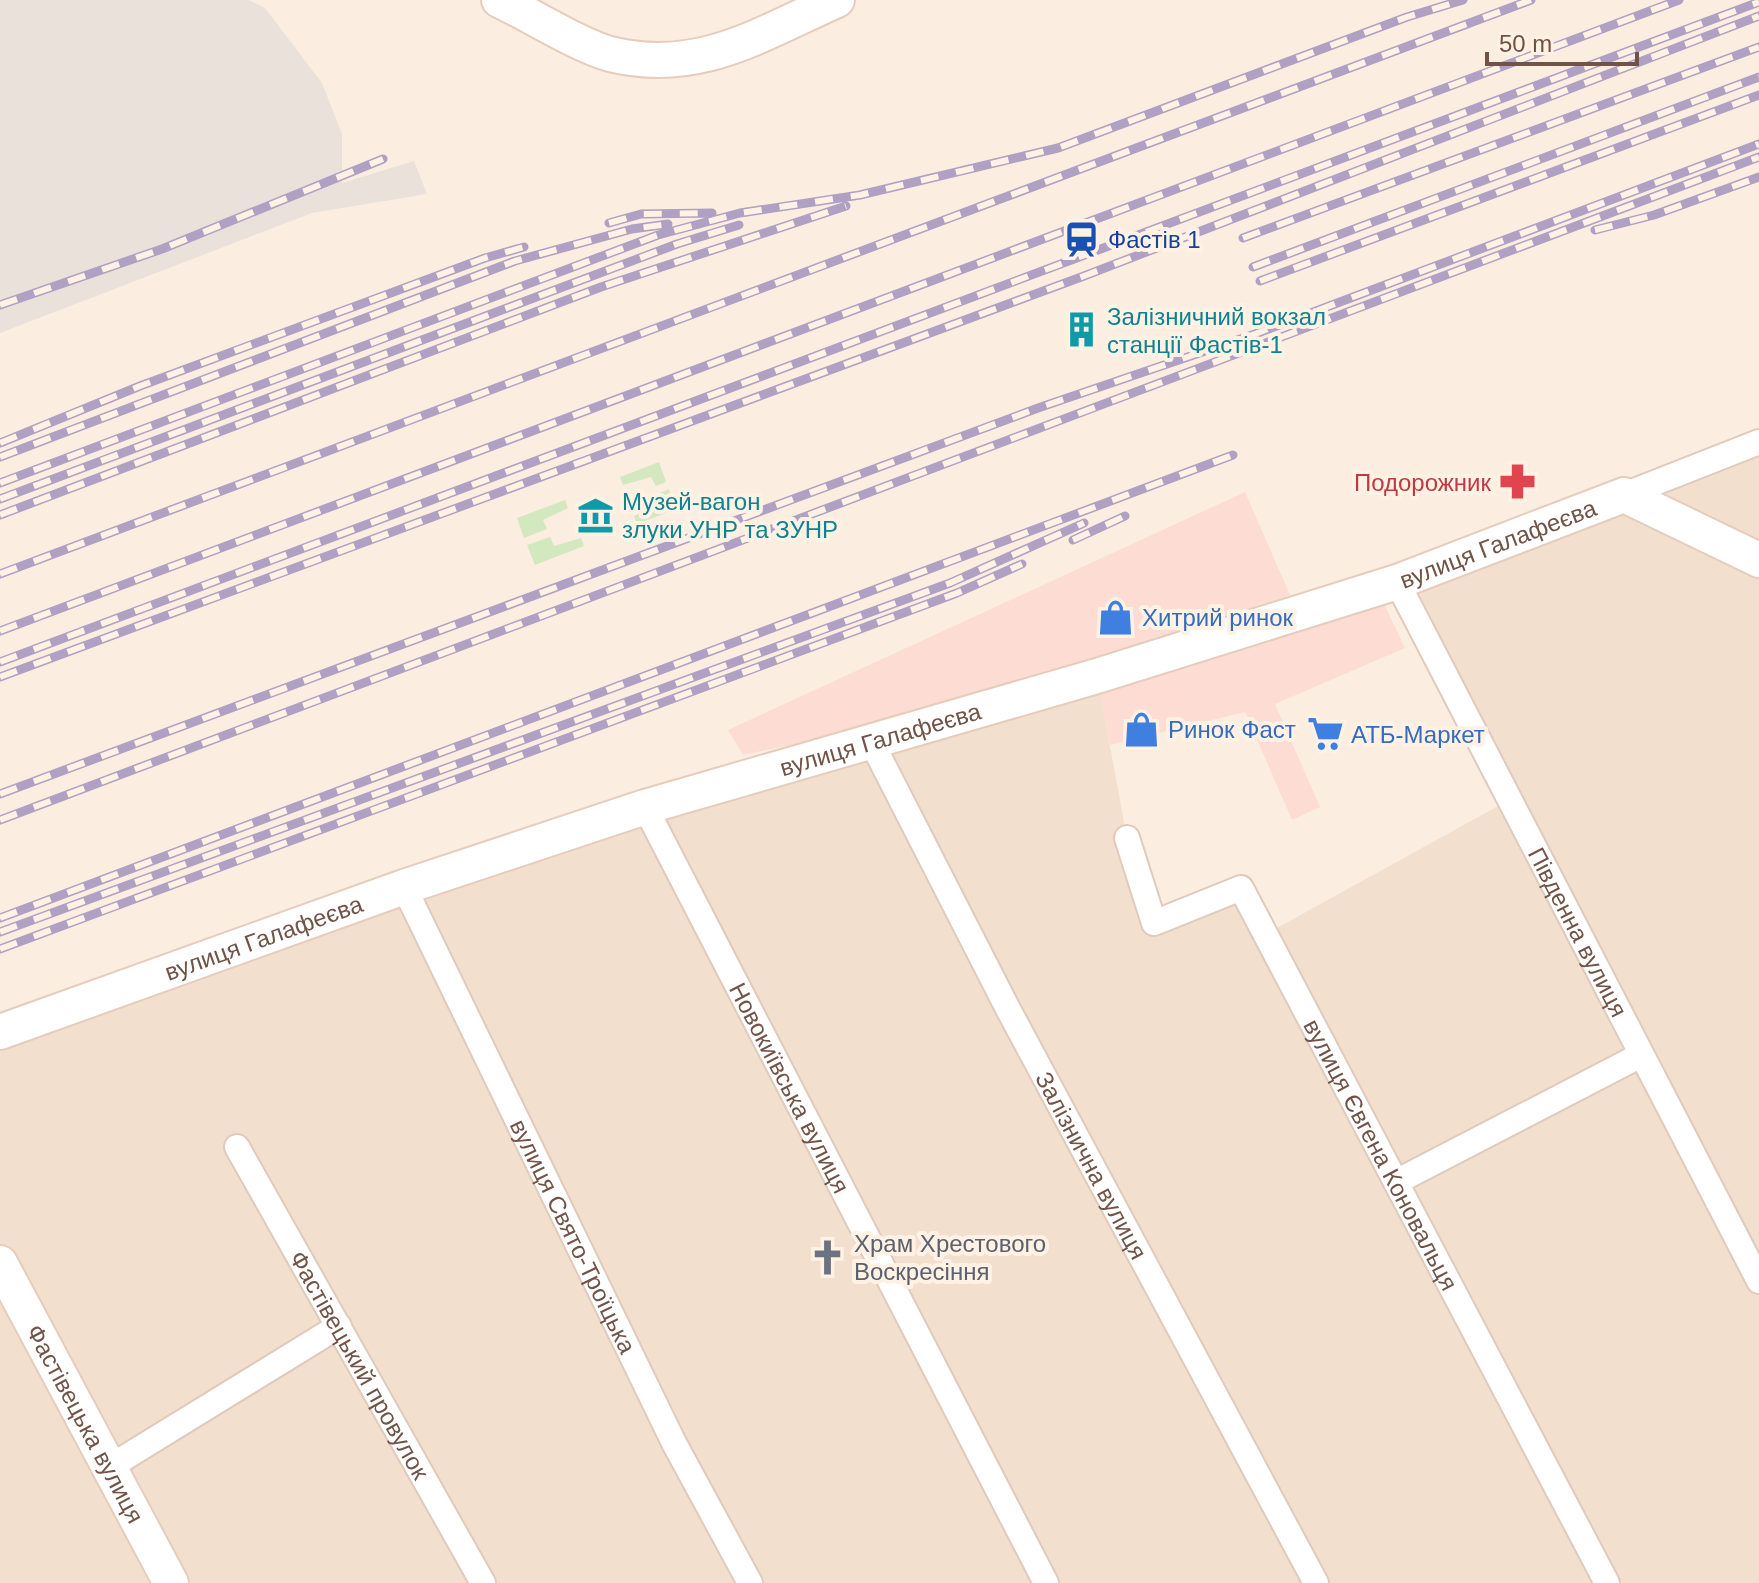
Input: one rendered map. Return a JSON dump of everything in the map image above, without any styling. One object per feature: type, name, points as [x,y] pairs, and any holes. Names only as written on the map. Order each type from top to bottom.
[{"type":"street","points":[[499,0],[608,53],[663,61],[706,57],[837,0]]},
{"type":"street","name":"вулиця Галафеєва","points":[[0,1032],[404,887],[645,807],[872,743],[1397,582],[1759,442]]},
{"type":"street","points":[[1624,495],[1759,560]]},
{"type":"street","name":"Південна вулиця","points":[[1397,582],[1759,1281]]},
{"type":"street","name":"Залізнична вулиця","points":[[872,743],[1008,1009],[1316,1583]]},
{"type":"street","name":"Новокиївська вулиця","points":[[645,807],[1046,1583]]},
{"type":"street","name":"вулиця Євгена Коновальця","points":[[1127,838],[1154,923],[1241,888],[1607,1583]]},
{"type":"street","name":"вулиця Свято-Троїцька","points":[[404,887],[674,1443],[750,1583]]},
{"type":"street","points":[[1396,1182],[1641,1055]]},
{"type":"street","name":"Фастівецький провулок","points":[[237,1147],[483,1583]]},
{"type":"street","name":"Фастівецька вулиця","points":[[0,1263],[171,1583]]},
{"type":"street","points":[[108,1468],[339,1326]]},
{"type":"shaded area","points":[[0,0],[249,0],[265,8],[322,83],[342,134],[342,183],[414,161],[427,194],[312,213],[0,333]]},
{"type":"shaded area","points":[[1759,442],[1759,1583],[0,1583],[0,1032],[1097,676],[1127,838],[1154,923],[1241,888],[1266,934],[1509,800],[1397,582]]},
{"type":"shaded area","name":"Хитрий ринок","points":[[1245,492],[1294,604],[872,727],[743,755],[728,730]]},
{"type":"shaded area","name":"Ринок Фаст","points":[[1384,604],[1405,648],[1275,704],[1320,807],[1292,820],[1245,712],[1110,745],[1098,683]]},
{"type":"green space","points":[[659,462],[666,482],[656,486],[651,477],[623,485],[620,477]]},
{"type":"green space","points":[[669,489],[676,509],[637,524],[634,516],[661,504],[657,494]]},
{"type":"green space","points":[[565,500],[568,508],[543,520],[547,529],[524,538],[517,518]]},
{"type":"green space","points":[[550,537],[554,546],[581,538],[584,546],[535,565],[527,545]]},
{"type":"railway","points":[[0,483],[658,235],[740,213],[860,195],[1058,148],[1407,17],[1463,0]]},
{"type":"railway","points":[[0,574],[1531,0]]},
{"type":"railway","points":[[0,631],[1679,0]]},
{"type":"railway","points":[[0,662],[1759,2]]},
{"type":"railway","points":[[0,677],[1084,276],[1759,16]]},
{"type":"railway","points":[[1243,238],[1759,47]]},
{"type":"railway","points":[[1253,267],[1759,77]]},
{"type":"railway","points":[[1260,281],[1759,95]]},
{"type":"railway","points":[[0,794],[1038,408],[1255,334],[1759,144]]},
{"type":"railway","points":[[0,820],[1759,157]]},
{"type":"railway","points":[[0,305],[162,249],[383,159]]},
{"type":"railway","points":[[1595,230],[1654,215],[1759,177]]},
{"type":"railway","points":[[0,515],[601,287],[846,206]]},
{"type":"railway","points":[[609,223],[641,214],[712,213]]},
{"type":"railway","points":[[0,457],[515,261],[632,229],[668,224]]},
{"type":"railway","points":[[0,499],[677,244],[739,225]]},
{"type":"railway","points":[[0,443],[140,386],[485,258],[524,247]]},
{"type":"railway","points":[[0,918],[1233,455]]},
{"type":"railway","points":[[1073,540],[1125,516]]},
{"type":"railway","points":[[0,932],[950,583],[1084,523]]},
{"type":"railway","points":[[0,949],[957,593],[1022,564]]},
{"type":"place","name":"Фастів 1","points":[[1082,239]]},
{"type":"place","name":"Залізничний вокзал станції Фастів-1","points":[[1081,330]]},
{"type":"place","name":"Подорожник","points":[[1517,482]]},
{"type":"place","name":"Музей-вагон злуки УНР та ЗУНР","points":[[596,515]]},
{"type":"place","name":"Хитрий ринок","points":[[1116,617]]},
{"type":"place","name":"Ринок Фаст","points":[[1142,729]]},
{"type":"place","name":"АТБ-Маркет","points":[[1325,734]]},
{"type":"place","name":"Храм Хрестового Воскресіння","points":[[828,1257]]}]
